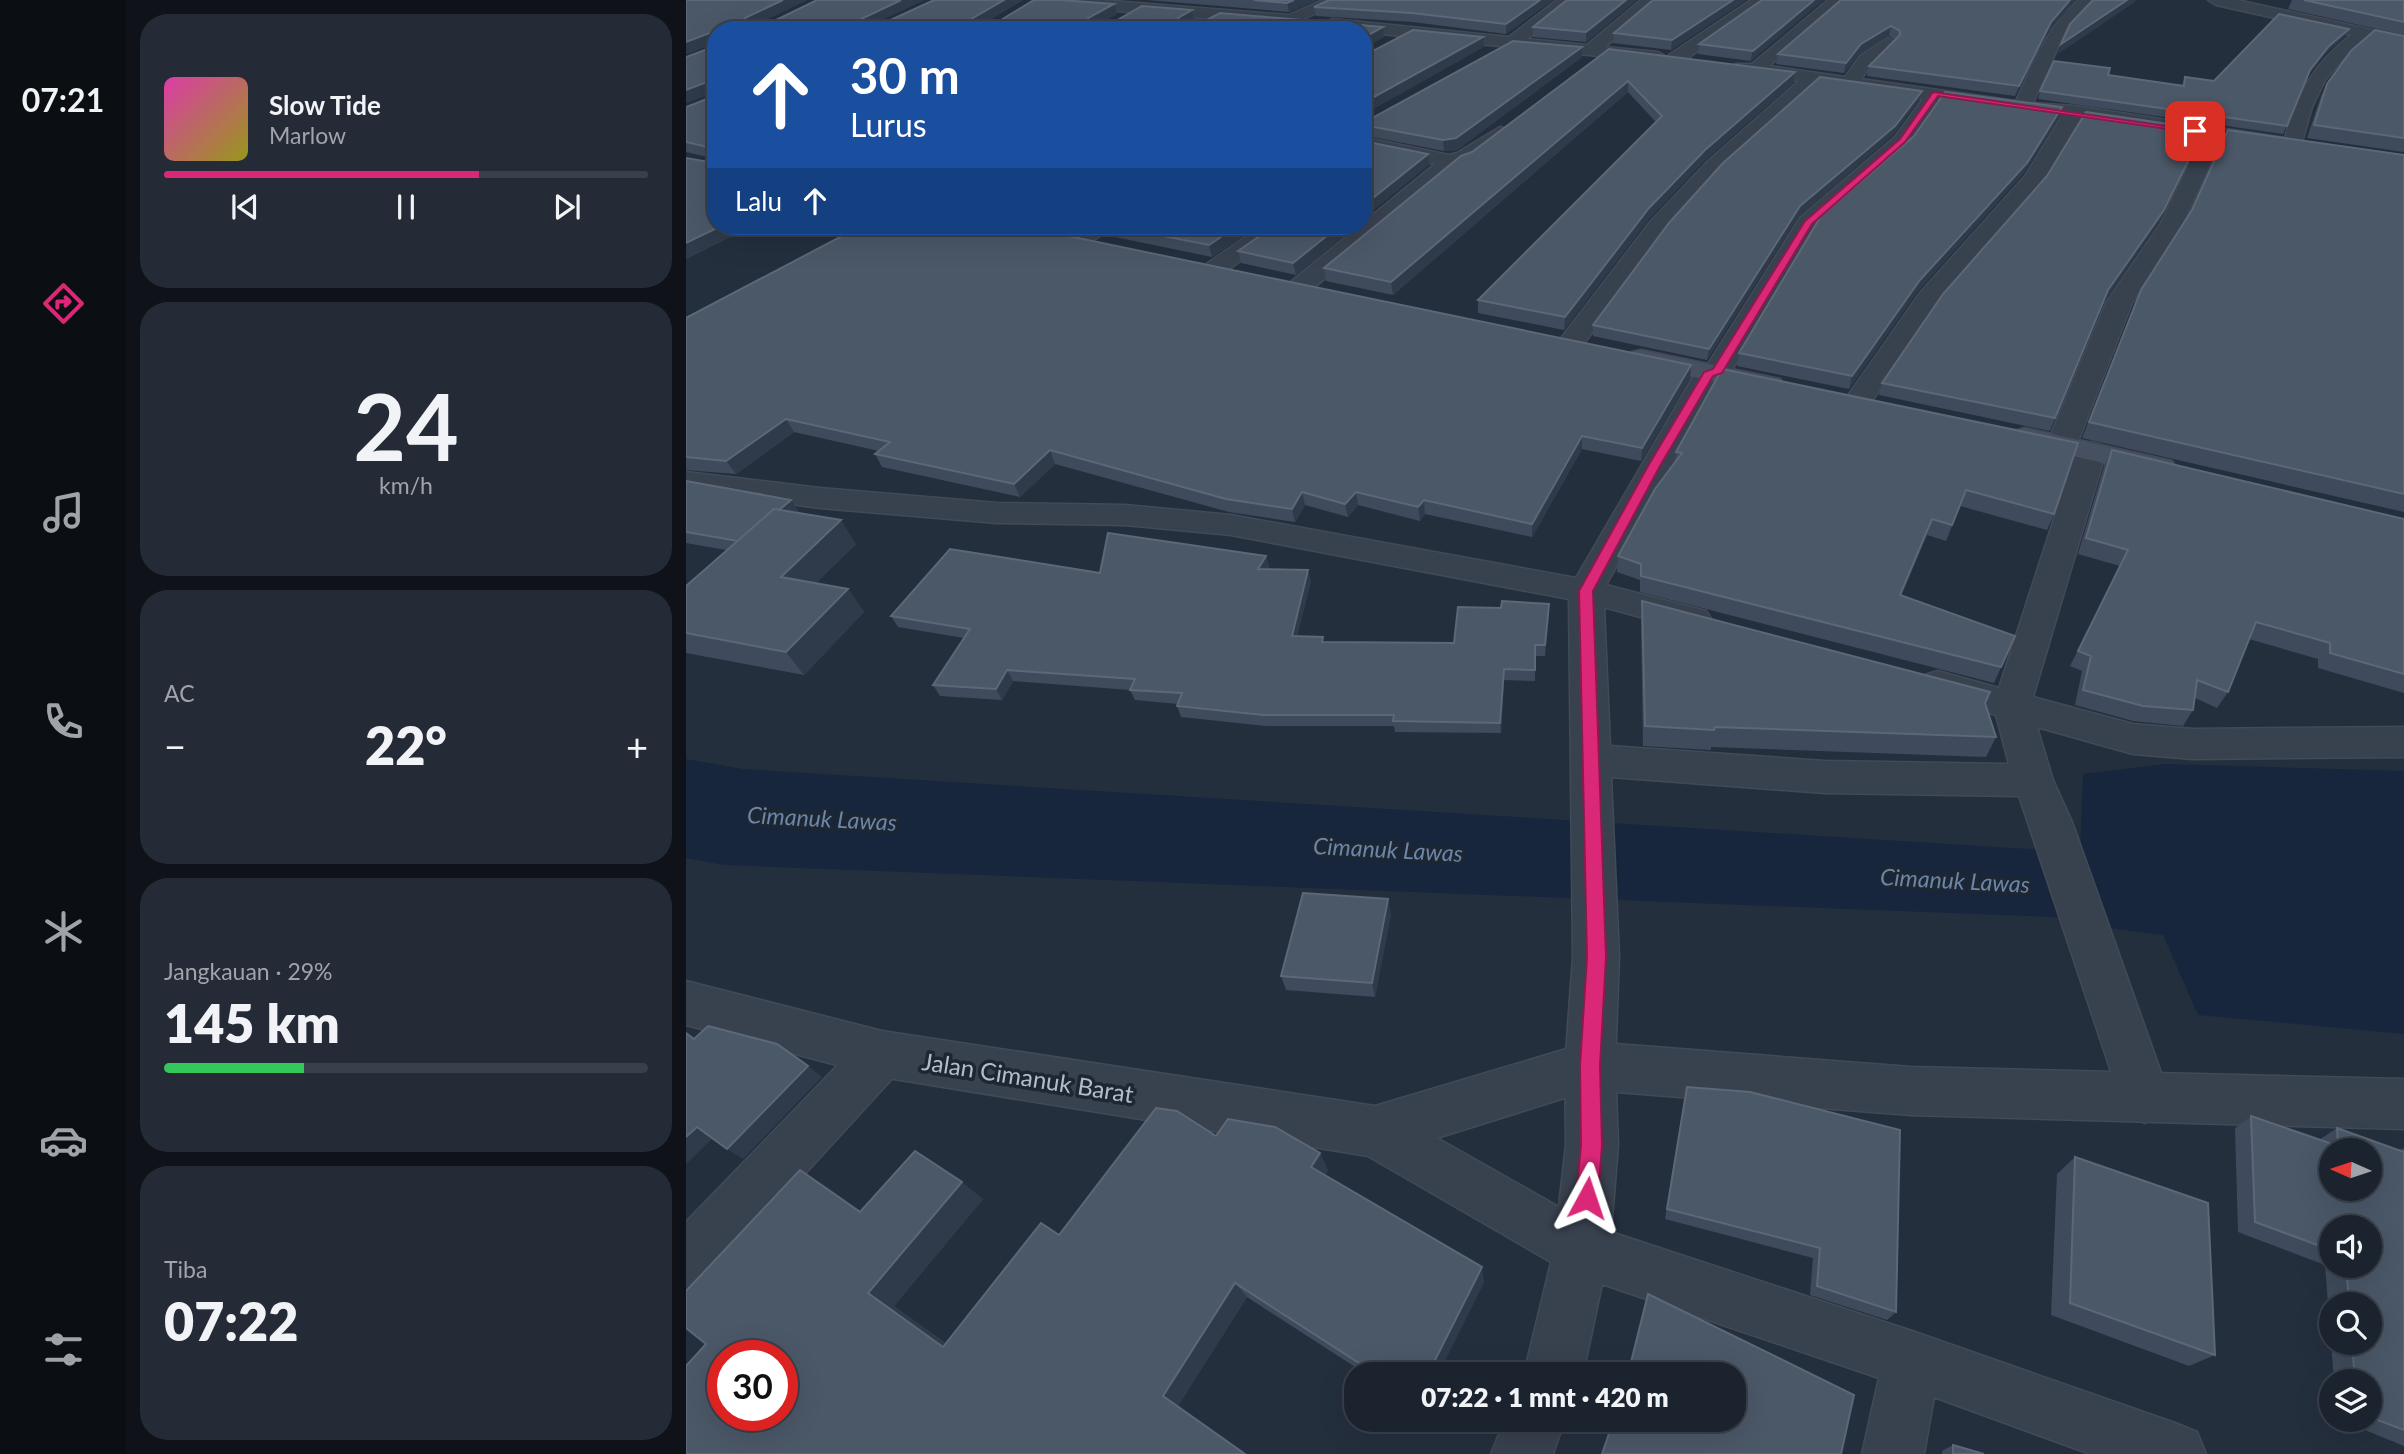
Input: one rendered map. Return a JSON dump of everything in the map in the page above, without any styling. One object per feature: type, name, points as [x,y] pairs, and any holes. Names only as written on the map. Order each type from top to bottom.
[{"type":"main road","points":[[1085,235],[1121,248]]},
{"type":"main road","points":[[1189,262],[1338,294]]},
{"type":"main road","points":[[1583,346],[1792,390]]},
{"type":"main road","points":[[1998,432],[2184,472]]},
{"type":"street","points":[[1291,20],[1336,0]]},
{"type":"street","points":[[1487,57],[1567,0]]},
{"type":"street","points":[[1595,55],[1651,0]]},
{"type":"street","points":[[1675,59],[1761,0]]},
{"type":"street","points":[[1756,70],[1777,48],[1838,0]]},
{"type":"street","points":[[2022,106],[2057,32],[2066,19],[2088,0]]},
{"type":"street","points":[[2216,0],[2404,42]]},
{"type":"street","points":[[1037,2],[1097,2],[1297,21]]},
{"type":"street","points":[[1118,21],[1144,6]]},
{"type":"street","points":[[1206,21],[1222,13]]},
{"type":"street","points":[[1372,28],[1514,40],[1595,55],[1675,59],[2075,112],[2318,149]]},
{"type":"street","points":[[1383,49],[1413,30]]},
{"type":"street","points":[[2293,145],[2304,105],[2318,75],[2331,58],[2366,32]]},
{"type":"street","points":[[1850,82],[1866,60],[1888,43]]},
{"type":"street","points":[[1583,346],[1658,227],[1713,167],[1813,78]]},
{"type":"street","points":[[1556,1362],[1582,1250],[1592,1145],[1590,1066],[1596,957],[1586,591],[1654,466],[1808,223],[1902,141],[1936,94]]},
{"type":"street","points":[[1856,404],[1928,299],[2033,180],[2075,112]]},
{"type":"street","points":[[1372,145],[1453,160],[1464,158],[1520,118]]},
{"type":"street","points":[[2144,1098],[2050,822],[2033,780],[2012,705],[2077,447],[2119,303],[2172,223],[2214,134]]},
{"type":"street","points":[[1372,160],[1390,149]]},
{"type":"street","points":[[1372,216],[1453,160]]},
{"type":"street","points":[[1216,268],[1263,235]]},
{"type":"street","points":[[1277,281],[1344,235]]},
{"type":"street","points":[[686,481],[820,498],[997,513],[1125,515],[1231,524],[1586,591],[1732,631]]},
{"type":"street","points":[[1906,677],[2133,739],[2193,744],[2404,742]]},
{"type":"street","points":[[1591,771],[2033,780]]},
{"type":"street","name":"Jalan Cimanuk Barat","points":[[686,1003],[882,1054],[1375,1132]]},
{"type":"street","points":[[686,1262],[882,1054]]},
{"type":"street","points":[[1375,1132],[1590,1066],[1912,1091],[2404,1104]]},
{"type":"street","points":[[1375,1132],[1582,1250],[1912,1360],[2175,1454]]},
{"type":"street","points":[[1893,1454],[1912,1360]]},
{"type":"street","points":[[1522,1454],[1530,1432]]},
{"type":"water","name":"Cimanuk Lawas","points":[[686,759],[743,769],[2080,852],[2083,774],[2165,764],[2404,771],[2404,1034],[2198,1015],[2163,935],[2107,928],[2101,919],[724,865],[686,858]]},
{"type":"building","points":[[686,0],[783,0],[745,18],[744,21],[707,21],[707,34],[686,42]]},
{"type":"building","points":[[817,0],[901,0],[859,20],[774,21]]},
{"type":"building","points":[[934,0],[1004,0],[973,18],[973,21],[888,21]]},
{"type":"building","points":[[1034,0],[1114,4],[1088,18],[1089,21],[999,21]]},
{"type":"building","points":[[1254,0],[1294,0],[1287,3]]},
{"type":"building","points":[[1329,0],[1540,0],[1506,24],[1412,13],[1314,7]]},
{"type":"building","points":[[1567,0],[1626,0],[1586,32],[1533,27]]},
{"type":"building","points":[[1653,0],[1733,0],[1672,40],[1614,33]]},
{"type":"building","points":[[1762,0],[1814,0],[1753,51],[1699,44]]},
{"type":"building","points":[[1841,0],[2070,0],[2051,22],[2019,86],[1869,66],[1900,35],[1900,31],[1891,26],[1861,44],[1846,63],[1778,54]]},
{"type":"building","points":[[2093,0],[2127,0],[2061,44],[2070,24]]},
{"type":"building","points":[[2304,0],[2404,0],[2404,22]]},
{"type":"building","points":[[1142,6],[1192,10],[1178,18],[1179,21],[1116,21]]},
{"type":"building","points":[[1220,13],[1313,21],[1205,21]]},
{"type":"building","points":[[2279,14],[2349,29],[2329,46],[2310,70],[2287,126],[2040,91],[2054,61],[2110,68],[2108,75],[2184,86],[2185,77],[2214,81]]},
{"type":"building","points":[[1372,26],[1383,27],[1372,33]]},
{"type":"building","points":[[1413,30],[1483,37],[1372,98],[1372,51]]},
{"type":"building","points":[[2375,30],[2404,36],[2404,138],[2314,125],[2327,84],[2351,51]]},
{"type":"building","points":[[1513,41],[1582,47],[1456,138],[1443,140],[1372,127],[1372,118]]},
{"type":"building","points":[[707,49],[707,82],[686,90],[686,57]]},
{"type":"building","points":[[1609,49],[1795,72],[1705,150],[1649,208],[1565,317],[1478,300],[1662,116],[1628,81],[1391,282],[1324,268],[1364,235],[1372,235],[1372,229],[1461,156],[1472,152]]},
{"type":"building","points":[[1820,77],[1922,91],[1895,126],[1800,206],[1709,349],[1593,325],[1669,223],[1723,163]]},
{"type":"building","points":[[1945,92],[2062,107],[2027,163],[1920,280],[1852,376],[1739,353],[1821,216],[1914,136]]},
{"type":"building","points":[[707,99],[707,147],[686,142],[686,107]]},
{"type":"building","points":[[2086,112],[2204,129],[2164,210],[2108,290],[2055,418],[1882,383],[1943,294],[2047,176]]},
{"type":"building","points":[[2228,130],[2404,155],[2404,494],[2089,422],[2141,290],[2192,210]]},
{"type":"building","points":[[1372,143],[1428,154],[1372,199]]},
{"type":"building","points":[[686,158],[707,162],[707,233],[686,243]]},
{"type":"building","points":[[844,235],[1063,235],[1691,365],[1642,448],[1582,436],[1532,524],[1424,500],[1418,507],[1356,492],[1345,504],[1302,492],[1292,509],[1226,499],[1050,450],[1014,484],[875,454],[890,442],[786,419],[726,461],[686,457],[686,318]]},
{"type":"building","points":[[1158,235],[1224,235],[1209,245]]},
{"type":"building","points":[[1261,235],[1328,235],[1293,263],[1238,251]]},
{"type":"building","points":[[1722,369],[2078,443],[2054,514],[1966,490],[1952,525],[1932,519],[1900,595],[2015,636],[2001,667],[1641,576],[1641,564],[1618,556],[1655,489],[1682,453],[1676,452]]},
{"type":"building","points":[[2112,450],[2404,519],[2404,674],[2330,653],[2330,643],[2256,622],[2228,692],[2197,680],[2193,710],[2143,706],[2083,690],[2091,656],[2078,651],[2128,550],[2086,538]]},
{"type":"building","points":[[686,481],[791,500],[779,510],[774,509],[738,541],[686,532]]},
{"type":"building","points":[[774,509],[841,520],[781,577],[848,589],[786,652],[686,633],[686,586]]},
{"type":"building","points":[[1108,533],[1266,556],[1258,569],[1308,570],[1292,636],[1323,637],[1322,642],[1454,643],[1458,607],[1501,608],[1502,601],[1549,604],[1545,645],[1535,645],[1535,670],[1504,669],[1500,723],[1393,721],[1394,715],[1263,715],[1177,706],[1182,693],[1130,690],[1135,679],[1007,670],[996,689],[933,685],[970,629],[891,616],[950,549],[1100,573]]},
{"type":"building","points":[[1642,601],[1990,692],[1985,703],[1996,737],[1645,726]]},
{"type":"building","points":[[1303,893],[1388,899],[1372,983],[1281,976]]},
{"type":"building","points":[[708,1026],[777,1044],[808,1066],[727,1149],[697,1127],[686,1137],[686,1033],[694,1039]]},
{"type":"building","points":[[1687,1087],[1750,1092],[1900,1130],[1896,1312],[1817,1286],[1820,1248],[1667,1209]]},
{"type":"building","points":[[1156,1108],[1177,1111],[1216,1136],[1228,1119],[1275,1127],[1320,1153],[1311,1167],[1482,1267],[1434,1362],[1357,1362],[1235,1283],[1163,1396],[1245,1454],[686,1454],[686,1366],[706,1344],[686,1328],[686,1291],[800,1170],[860,1212],[915,1151],[962,1182],[868,1293],[943,1347],[1041,1223],[1059,1235]]},
{"type":"building","points":[[2251,1116],[2319,1139],[2319,1201],[2382,1201],[2382,1144],[2404,1152],[2404,1430],[2382,1422],[2382,1369],[2354,1369],[2353,1355],[2382,1355],[2382,1292],[2348,1292],[2347,1278],[2382,1278],[2382,1215],[2319,1215],[2319,1246],[2255,1222]]},
{"type":"building","points":[[2337,1128],[2365,1138],[2338,1138]]},
{"type":"building","points":[[2075,1157],[2208,1203],[2215,1355],[2070,1303]]},
{"type":"building","points":[[1648,1294],[1854,1395],[1841,1454],[1602,1454],[1610,1432],[1746,1432],[1746,1362],[1631,1362]]},
{"type":"building","points":[[1953,1445],[1984,1454],[1953,1454]]},
{"type":"route","points":[[1587,1198],[1592,1145],[1590,1066],[1596,957],[1586,591],[1654,466],[1710,372],[1716,373],[1808,223],[1902,141],[1936,94],[2195,131]]}]
